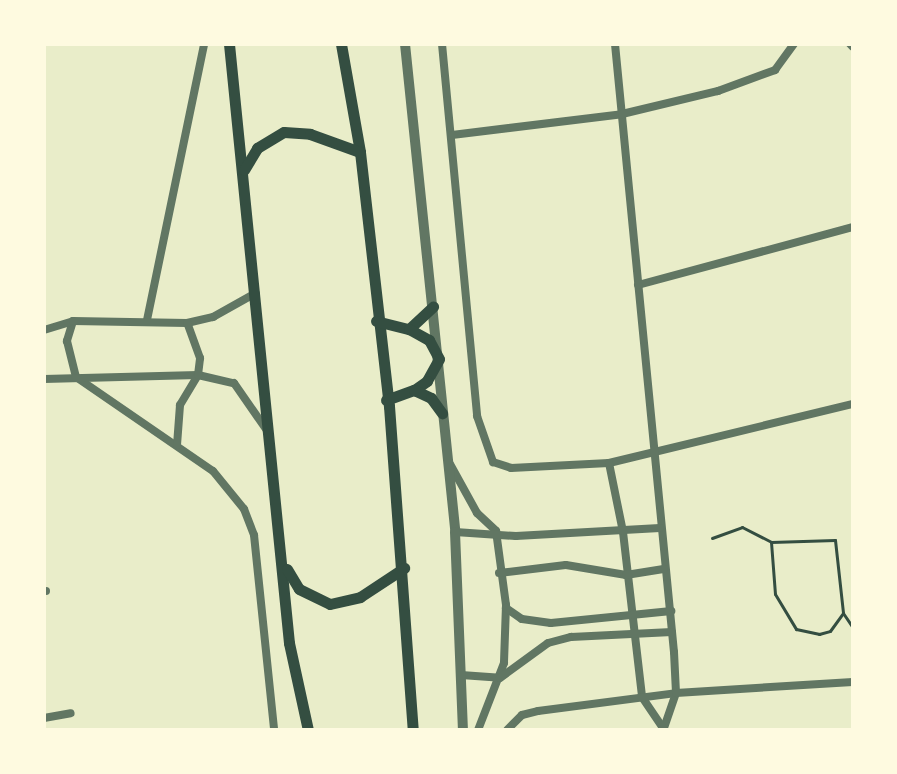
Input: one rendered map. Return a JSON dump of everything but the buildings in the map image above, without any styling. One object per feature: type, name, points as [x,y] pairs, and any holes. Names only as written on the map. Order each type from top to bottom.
[{"type":"main road","points":[[229,44],[284,561],[289,643],[308,730]]},
{"type":"main road","points":[[341,44],[360,152],[389,406],[404,568],[413,730]]},
{"type":"main road","points":[[244,170],[257,148],[284,132],[310,134],[360,152]]},
{"type":"main road","points":[[378,307],[372,318],[377,322],[409,329],[429,340],[439,359],[427,381],[414,390],[394,394],[385,400],[389,406]]},
{"type":"main road","points":[[409,329],[433,307]]},
{"type":"main road","points":[[414,390],[431,398],[442,413]]},
{"type":"main road","points":[[284,561],[299,589],[330,604],[360,597],[404,568]]},
{"type":"street","points":[[147,320],[204,44]]},
{"type":"street","points":[[405,44],[455,532],[463,730]]},
{"type":"street","points":[[442,44],[485,449],[493,462],[511,468],[609,463],[651,456],[853,404]]},
{"type":"street","points":[[615,44],[651,456],[671,611],[676,693],[662,729]]},
{"type":"street","points":[[452,135],[622,114],[759,79],[775,70],[794,44]]},
{"type":"street","points":[[638,285],[853,227]]},
{"type":"street","points":[[44,330],[73,321],[187,323],[213,317],[257,292]]},
{"type":"street","points":[[73,321],[67,341],[76,377],[177,445],[231,488],[254,535],[274,730]]},
{"type":"street","points":[[177,445],[180,405],[198,375],[200,358],[187,323]]},
{"type":"street","points":[[44,379],[198,375],[234,383],[268,432]]},
{"type":"street","points":[[447,458],[477,513],[496,531],[499,573],[506,608],[500,678],[478,730]]},
{"type":"street","points":[[609,463],[623,532],[642,697],[662,729]]},
{"type":"street","points":[[455,532],[496,531],[516,536],[660,528]]},
{"type":"street","points":[[499,573],[566,565],[626,575],[664,569]]},
{"type":"street","points":[[506,608],[522,619],[542,622],[671,611]]},
{"type":"street","points":[[461,675],[500,678],[548,643],[598,635],[634,638],[672,632]]},
{"type":"street","points":[[507,730],[522,715],[538,711],[676,693],[853,682]]},
{"type":"street","points":[[44,718],[71,713]]},
{"type":"path","points":[[712,538],[742,527],[771,542],[835,540],[843,613],[853,628]]},
{"type":"path","points":[[771,542],[775,594],[787,620],[796,629],[819,634],[830,631],[843,613]]}]
